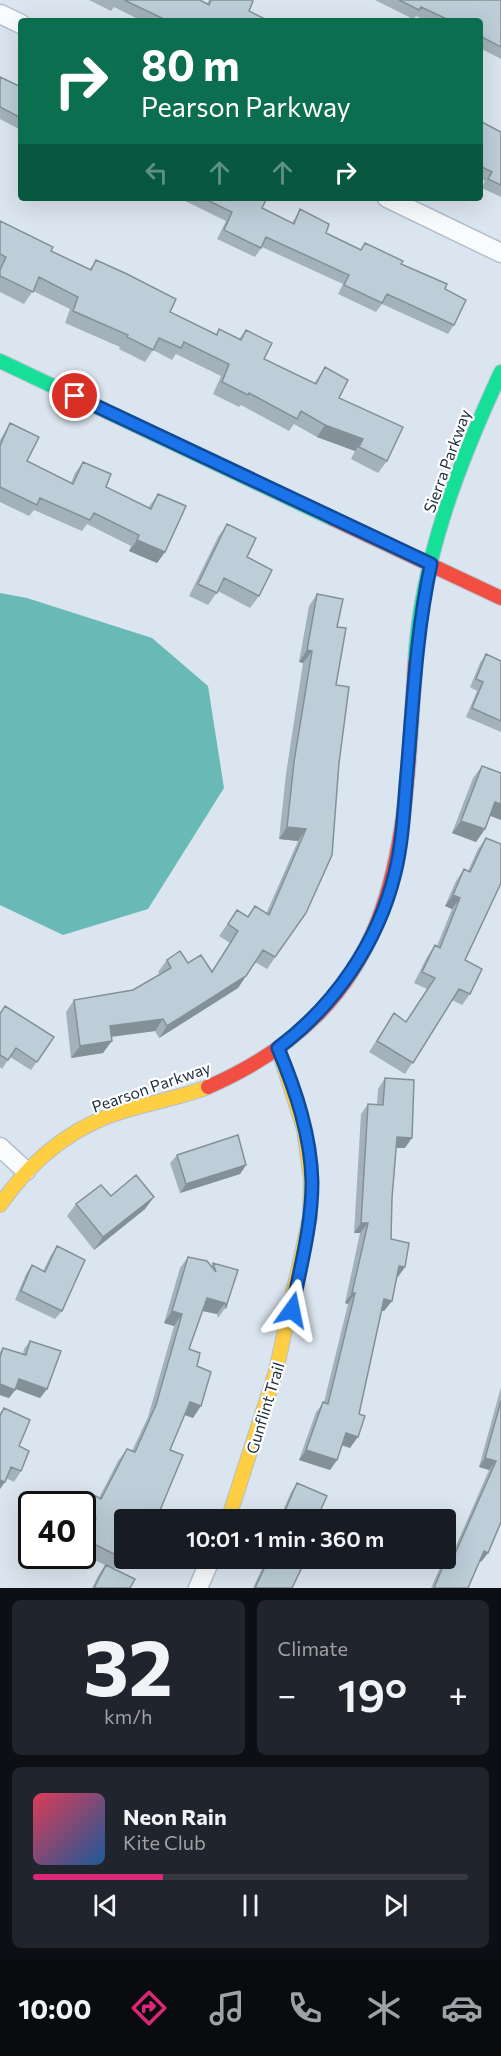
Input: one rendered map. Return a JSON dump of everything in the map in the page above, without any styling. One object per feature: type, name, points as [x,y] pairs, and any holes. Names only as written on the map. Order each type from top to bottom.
[{"type":"street","points":[[0,14],[18,23]]},
{"type":"street","points":[[393,201],[501,253]]},
{"type":"street","points":[[0,362],[501,598]]},
{"type":"street","name":"Sierra Parkway","points":[[431,564],[456,474],[501,372]]},
{"type":"street","name":"Pearson Parkway","points":[[0,1205],[26,1171],[74,1133],[115,1113],[206,1088],[251,1066],[278,1048],[327,1003],[357,964],[380,921],[395,873],[403,825],[420,612],[431,564]]},
{"type":"street","name":"Gunflint Trail","points":[[232,1509],[261,1428],[282,1352],[308,1231],[312,1182],[306,1133],[294,1084],[278,1048]]},
{"type":"street","points":[[0,1147],[26,1171]]},
{"type":"street","points":[[198,1588],[206,1569]]},
{"type":"shaded area","points":[[0,593],[27,598],[152,638],[208,686],[224,788],[148,909],[63,935],[0,905]]},
{"type":"building","points":[[124,0],[200,0],[209,5],[211,0],[252,0],[249,11],[263,18],[162,18]]},
{"type":"building","points":[[399,0],[501,0],[501,47],[483,38],[483,18],[445,18],[421,7],[419,10]]},
{"type":"building","points":[[0,77],[18,86],[18,116],[0,107]]},
{"type":"building","points":[[483,123],[501,132],[501,185],[488,179],[492,172],[483,168]]},
{"type":"building","points":[[209,201],[266,201],[262,208],[294,224],[300,209],[329,224],[326,233],[361,250],[365,243],[403,261],[401,264],[447,284],[445,289],[466,300],[454,325],[387,294],[382,303],[344,285],[349,275],[266,237],[261,248],[224,230],[232,212]]},
{"type":"building","points":[[0,221],[53,247],[51,251],[91,270],[96,260],[176,299],[170,312],[217,335],[219,329],[241,340],[246,330],[272,343],[264,359],[316,384],[325,367],[348,380],[339,398],[403,427],[387,461],[359,447],[363,439],[325,425],[301,411],[297,419],[249,393],[248,395],[222,382],[229,364],[184,342],[181,348],[159,338],[153,350],[127,337],[128,335],[73,311],[78,297],[39,277],[33,292],[0,276],[0,270],[6,257],[0,254]]},
{"type":"building","points":[[10,423],[39,437],[27,461],[73,484],[83,462],[111,474],[106,487],[151,509],[158,494],[186,506],[165,552],[137,540],[139,535],[94,513],[90,520],[40,498],[37,505],[0,487],[0,446]]},
{"type":"building","points":[[227,524],[256,538],[247,557],[272,570],[259,596],[224,578],[217,593],[198,584]]},
{"type":"building","points":[[317,594],[343,599],[337,627],[346,628],[336,685],[349,687],[339,763],[332,855],[306,913],[275,957],[263,950],[246,976],[167,1026],[163,1019],[110,1026],[112,1041],[80,1046],[74,1000],[133,990],[171,968],[167,960],[180,951],[188,963],[201,955],[212,972],[238,931],[228,924],[237,910],[248,917],[255,906],[269,915],[306,829],[287,827],[294,762],[312,651],[307,650]]},
{"type":"building","points":[[486,654],[501,661],[501,721],[472,708],[483,682],[476,679]]},
{"type":"building","points":[[482,766],[501,773],[501,804],[495,802],[485,829],[461,821]]},
{"type":"building","points":[[486,838],[501,844],[501,883],[465,960],[482,969],[470,994],[459,989],[413,1063],[377,1041],[394,1013],[406,1022],[435,978],[422,972],[435,945],[440,948],[460,898],[453,895],[464,869],[470,872]]},
{"type":"building","points":[[5,1006],[54,1037],[37,1062],[16,1048],[8,1060],[0,1055],[0,1014]]},
{"type":"building","points":[[385,1078],[414,1080],[412,1138],[397,1137],[392,1198],[391,1239],[409,1243],[405,1267],[399,1266],[392,1301],[384,1299],[359,1414],[365,1416],[358,1437],[346,1433],[337,1460],[306,1450],[323,1402],[328,1404],[355,1293],[352,1293],[368,1223],[361,1223],[368,1104],[383,1105]]},
{"type":"building","points":[[238,1135],[246,1165],[186,1184],[177,1155]]},
{"type":"building","points":[[136,1175],[154,1197],[103,1237],[76,1204],[101,1185],[111,1196]]},
{"type":"building","points":[[57,1246],[85,1260],[62,1311],[21,1291],[32,1265],[45,1272]]},
{"type":"building","points":[[188,1257],[207,1261],[216,1272],[213,1263],[238,1270],[226,1307],[225,1303],[207,1298],[189,1349],[200,1353],[197,1366],[211,1372],[201,1406],[190,1402],[170,1450],[183,1455],[161,1509],[114,1509],[114,1554],[96,1545],[96,1496],[101,1499],[127,1449],[135,1452],[156,1405],[182,1314],[172,1311]]},
{"type":"building","points":[[30,1341],[61,1351],[47,1389],[19,1379],[15,1390],[0,1384],[0,1357],[3,1348],[26,1355]]},
{"type":"building","points":[[501,1401],[501,1522],[488,1553],[484,1551],[468,1588],[434,1588],[442,1569],[456,1569],[456,1551],[496,1461],[485,1458]]},
{"type":"building","points":[[4,1408],[30,1420],[19,1446],[29,1451],[21,1471],[11,1467],[5,1482],[0,1480],[0,1416]]},
{"type":"building","points":[[297,1483],[327,1496],[321,1509],[286,1509]]},
{"type":"building","points":[[106,1565],[135,1579],[130,1588],[94,1588]]},
{"type":"building","points":[[264,1569],[301,1569],[292,1588],[255,1588]]},
{"type":"traffic: fast","points":[[0,361],[333,519]]},
{"type":"traffic: fast","points":[[415,663],[425,587],[444,514],[470,442],[501,372]]},
{"type":"traffic: slow","points":[[232,1509],[276,1371],[310,1217],[311,1180],[304,1129],[278,1048]]},
{"type":"traffic: slow","points":[[0,1205],[12,1188],[40,1159],[55,1146],[89,1125],[137,1107],[208,1087]]},
{"type":"traffic: jam","points":[[333,519],[501,598]]},
{"type":"traffic: jam","points":[[208,1087],[273,1052],[321,1011],[357,964],[381,912],[396,856],[406,796],[415,663]]},
{"type":"route","points":[[75,396],[431,564],[420,612],[403,825],[395,873],[380,921],[357,964],[327,1003],[291,1039],[278,1048],[294,1084],[306,1133],[312,1182],[308,1231],[292,1310]]}]
